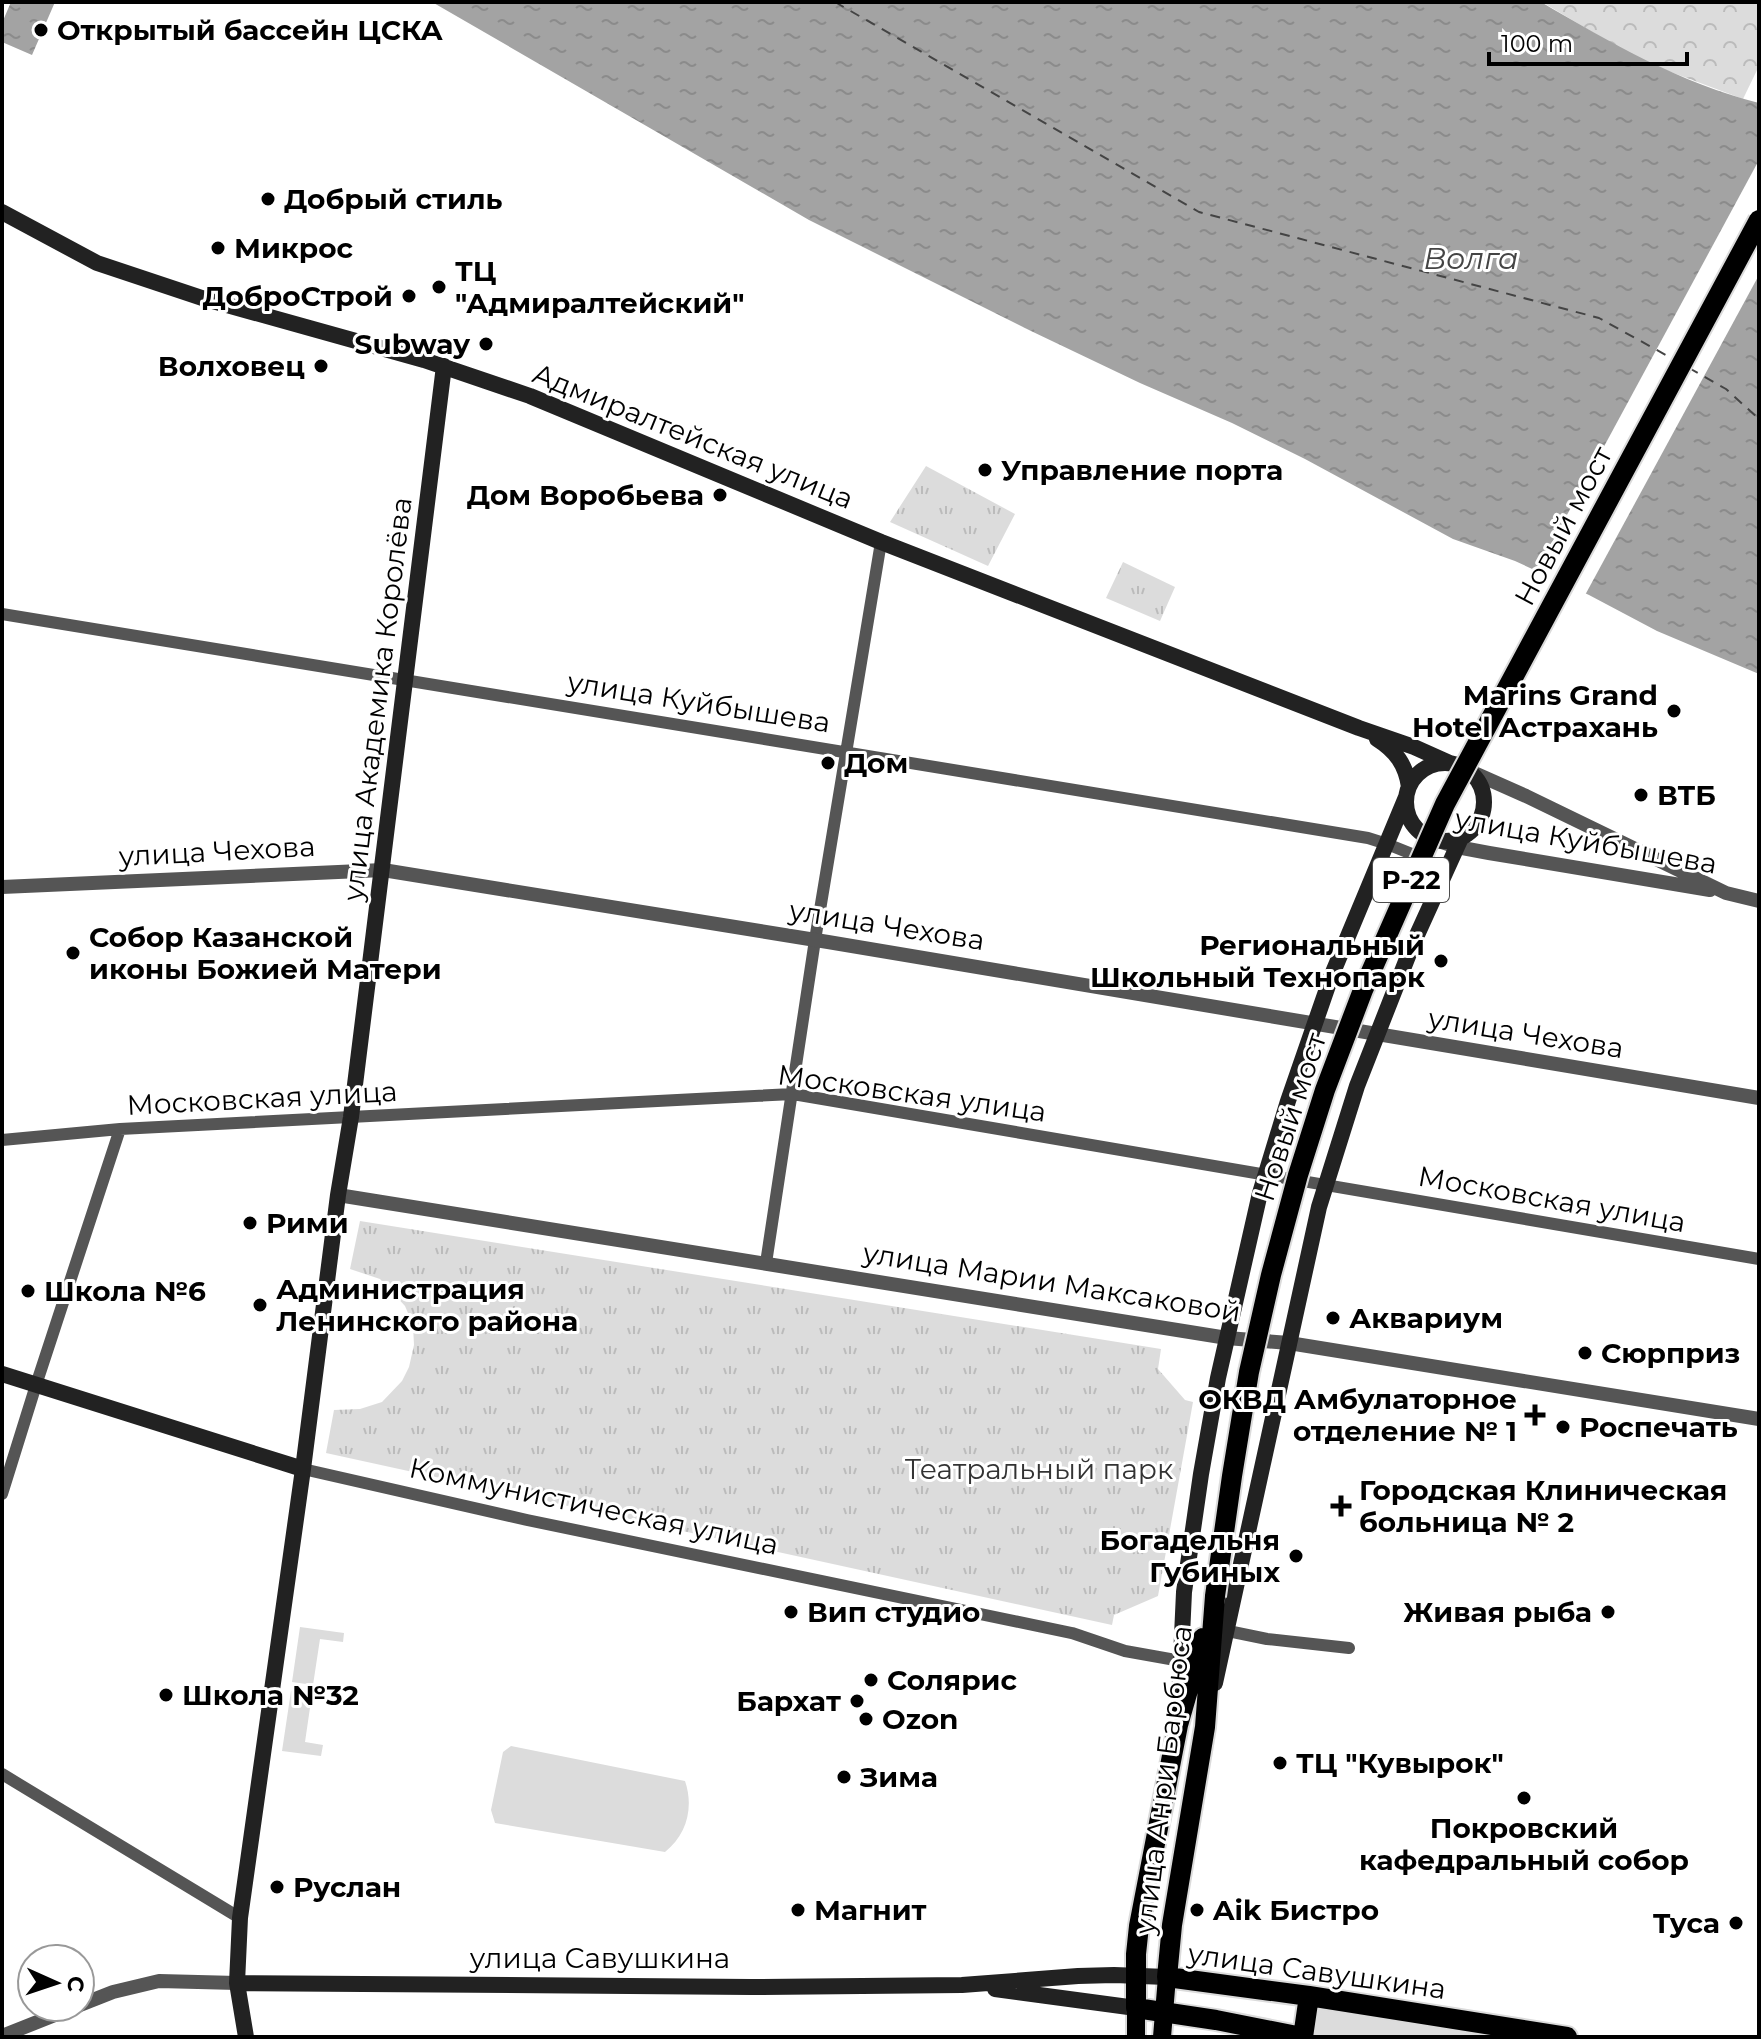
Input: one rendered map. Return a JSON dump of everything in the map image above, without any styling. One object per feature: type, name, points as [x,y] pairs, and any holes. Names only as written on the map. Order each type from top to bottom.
[{"type":"highway","name":"Новый мост","points":[[1215,1596],[1249,1372],[1271,1275],[1325,1090],[1363,990],[1445,804],[1759,220]]},
{"type":"highway","name":"улица Анри Барбюса","points":[[1136,2008],[1139,1926],[1178,1725],[1215,1596]]},
{"type":"highway","name":"улица Анри Барбюса","points":[[1167,1977],[1172,1925],[1205,1727],[1215,1596]]},
{"type":"highway","name":"улица Савушкина","points":[[1167,1977],[1567,2037]]},
{"type":"highway","points":[[1302,2037],[1309,1996]]},
{"type":"highway","name":"улица Савушкина","points":[[1136,2008],[1302,2037]]},
{"type":"main road","name":"Адмиралтейская улица","points":[[2,212],[97,263],[202,298],[444,366],[530,396],[881,542],[1359,728]]},
{"type":"main road","name":"улица Академика Королёва","points":[[246,2037],[237,1983],[240,1918],[351,1117],[444,366]]},
{"type":"main road","points":[[1205,1727],[1319,1207],[1357,1086],[1412,946],[1459,842],[1479,821],[1483,809],[1480,786],[1473,775],[1414,747],[1359,728]]},
{"type":"main road","points":[[1359,728],[1382,742],[1402,761],[1407,774],[1406,807],[1420,833],[1436,840],[1459,842]]},
{"type":"main road","points":[[1178,1725],[1184,1592],[1197,1504],[1218,1378],[1265,1173],[1331,977],[1408,792],[1416,776],[1427,768],[1439,764],[1458,766]]},
{"type":"main road","name":"Коммунистическая улица","points":[[2,1374],[303,1469]]},
{"type":"main road","name":"улица Савушкина","points":[[237,1983],[741,1987],[962,1985],[1078,1976],[1167,1977]]},
{"type":"main road","name":"улица Анри Барбюса","points":[[1162,2037],[1167,1977]]},
{"type":"main road","name":"улица Савушкина","points":[[962,1985],[1136,2008]]},
{"type":"main road","name":"улица Анри Барбюса","points":[[1136,2008],[1136,2037]]},
{"type":"street","points":[[766,1263],[815,940],[881,542]]},
{"type":"street","name":"улица Куйбышева","points":[[2,614],[1353,836],[1387,844],[1447,868]]},
{"type":"street","points":[[1458,766],[1726,893],[1759,901]]},
{"type":"street","name":"улица Куйбышева","points":[[1459,842],[1726,893]]},
{"type":"street","name":"улица Чехова","points":[[2,887],[383,870],[1759,1098]]},
{"type":"street","name":"Московская улица","points":[[2,1140],[120,1129],[793,1094],[1759,1259]]},
{"type":"street","points":[[2,1494],[120,1129]]},
{"type":"street","name":"улица Марии Максаковой","points":[[338,1195],[1227,1338],[1289,1343],[1759,1419]]},
{"type":"street","name":"Коммунистическая улица","points":[[303,1469],[527,1520],[1072,1633],[1125,1651],[1181,1661]]},
{"type":"street","points":[[1228,1631],[1267,1639],[1349,1648]]},
{"type":"street","points":[[2,1774],[240,1918]]},
{"type":"street","points":[[96,1999],[159,1981],[237,1983]]},
{"type":"street","points":[[2,2036],[35,2023]]},
{"type":"green space","points":[[1542,2],[1759,2],[1759,66],[1743,99],[1652,65]]},
{"type":"green space","points":[[926,466],[1015,514],[988,566],[890,522]]},
{"type":"green space","points":[[1123,562],[1175,587],[1160,621],[1106,598]]},
{"type":"green space","name":"Театральный парк","points":[[360,1221],[1161,1349],[1158,1369],[1185,1400],[1193,1402],[1158,1596],[1114,1615],[1112,1625],[326,1453],[334,1410],[360,1409],[382,1402],[402,1381],[414,1345],[413,1325],[405,1306],[380,1279],[350,1269]]},
{"type":"green space","points":[[300,1627],[344,1633],[343,1642],[320,1639],[313,1685],[292,1682]]},
{"type":"green space","points":[[291,1691],[312,1694],[305,1742],[323,1745],[321,1756],[282,1751]]},
{"type":"green space","points":[[511,1746],[685,1781],[689,1801],[687,1820],[679,1837],[665,1852],[495,1823],[491,1810],[503,1752]]},
{"type":"green space","points":[[1309,1996],[1567,2037],[1303,2037]]},
{"type":"water","points":[[11,2],[55,2],[32,55],[2,42],[2,23]]},
{"type":"water","name":"Волга","points":[[432,2],[1541,2],[1620,47],[1674,73],[1759,103],[1759,674],[1657,631],[1515,561],[1453,539],[1305,459],[1031,331],[809,220]]},
{"type":"pier","points":[[1759,160],[1759,275],[1584,597],[1535,574]]},
{"type":"ferry route","points":[[835,2],[1199,212],[1599,318],[1673,359]]},
{"type":"ferry route","points":[[1689,368],[1726,389],[1759,419]]},
{"type":"place","name":"Открытый бассейн ЦСКА","points":[[41,30]]},
{"type":"place","name":"Добрый стиль","points":[[268,199]]},
{"type":"place","name":"Микрос","points":[[218,248]]},
{"type":"place","name":"ТЦ \"Адмиралтейский\"","points":[[439,287]]},
{"type":"place","name":"ДоброСтрой","points":[[409,296]]},
{"type":"place","name":"Subway","points":[[486,344]]},
{"type":"place","name":"Волховец","points":[[321,366]]},
{"type":"place","name":"Управление порта","points":[[985,470]]},
{"type":"place","name":"Дом Воробьева","points":[[720,495]]},
{"type":"place","name":"Marins Grand Hotel Астрахань","points":[[1674,711]]},
{"type":"place","name":"Дом","points":[[828,763]]},
{"type":"place","name":"ВТБ","points":[[1641,795]]},
{"type":"place","name":"Собор Казанской иконы Божией Матери","points":[[73,953]]},
{"type":"place","name":"Региональный Школьный Технопарк","points":[[1441,961]]},
{"type":"place","name":"Рими","points":[[250,1223]]},
{"type":"place","name":"Школа №6","points":[[28,1291]]},
{"type":"place","name":"Администрация Ленинского района","points":[[260,1305]]},
{"type":"place","name":"Аквариум","points":[[1333,1318]]},
{"type":"place","name":"Сюрприз","points":[[1585,1353]]},
{"type":"place","name":"ОКВД Амбулаторное отделение № 1","points":[[1535,1415]]},
{"type":"place","name":"Роспечать","points":[[1563,1427]]},
{"type":"place","name":"Городская Клиническая больница № 2","points":[[1341,1506]]},
{"type":"place","name":"Богадельня Губиных","points":[[1296,1556]]},
{"type":"place","name":"Вип студио","points":[[791,1612]]},
{"type":"place","name":"Живая рыба","points":[[1608,1612]]},
{"type":"place","name":"Солярис","points":[[871,1680]]},
{"type":"place","name":"Школа №32","points":[[166,1695]]},
{"type":"place","name":"Бархат","points":[[857,1701]]},
{"type":"place","name":"Ozon","points":[[866,1719]]},
{"type":"place","name":"ТЦ \"Кувырок\"","points":[[1280,1763]]},
{"type":"place","name":"Зима","points":[[844,1777]]},
{"type":"place","name":"Покровский кафедральный собор","points":[[1524,1798]]},
{"type":"place","name":"Руслан","points":[[277,1887]]},
{"type":"place","name":"Магнит","points":[[798,1910]]},
{"type":"place","name":"Aik Бистро","points":[[1197,1910]]},
{"type":"place","name":"Туса","points":[[1736,1923]]}]
